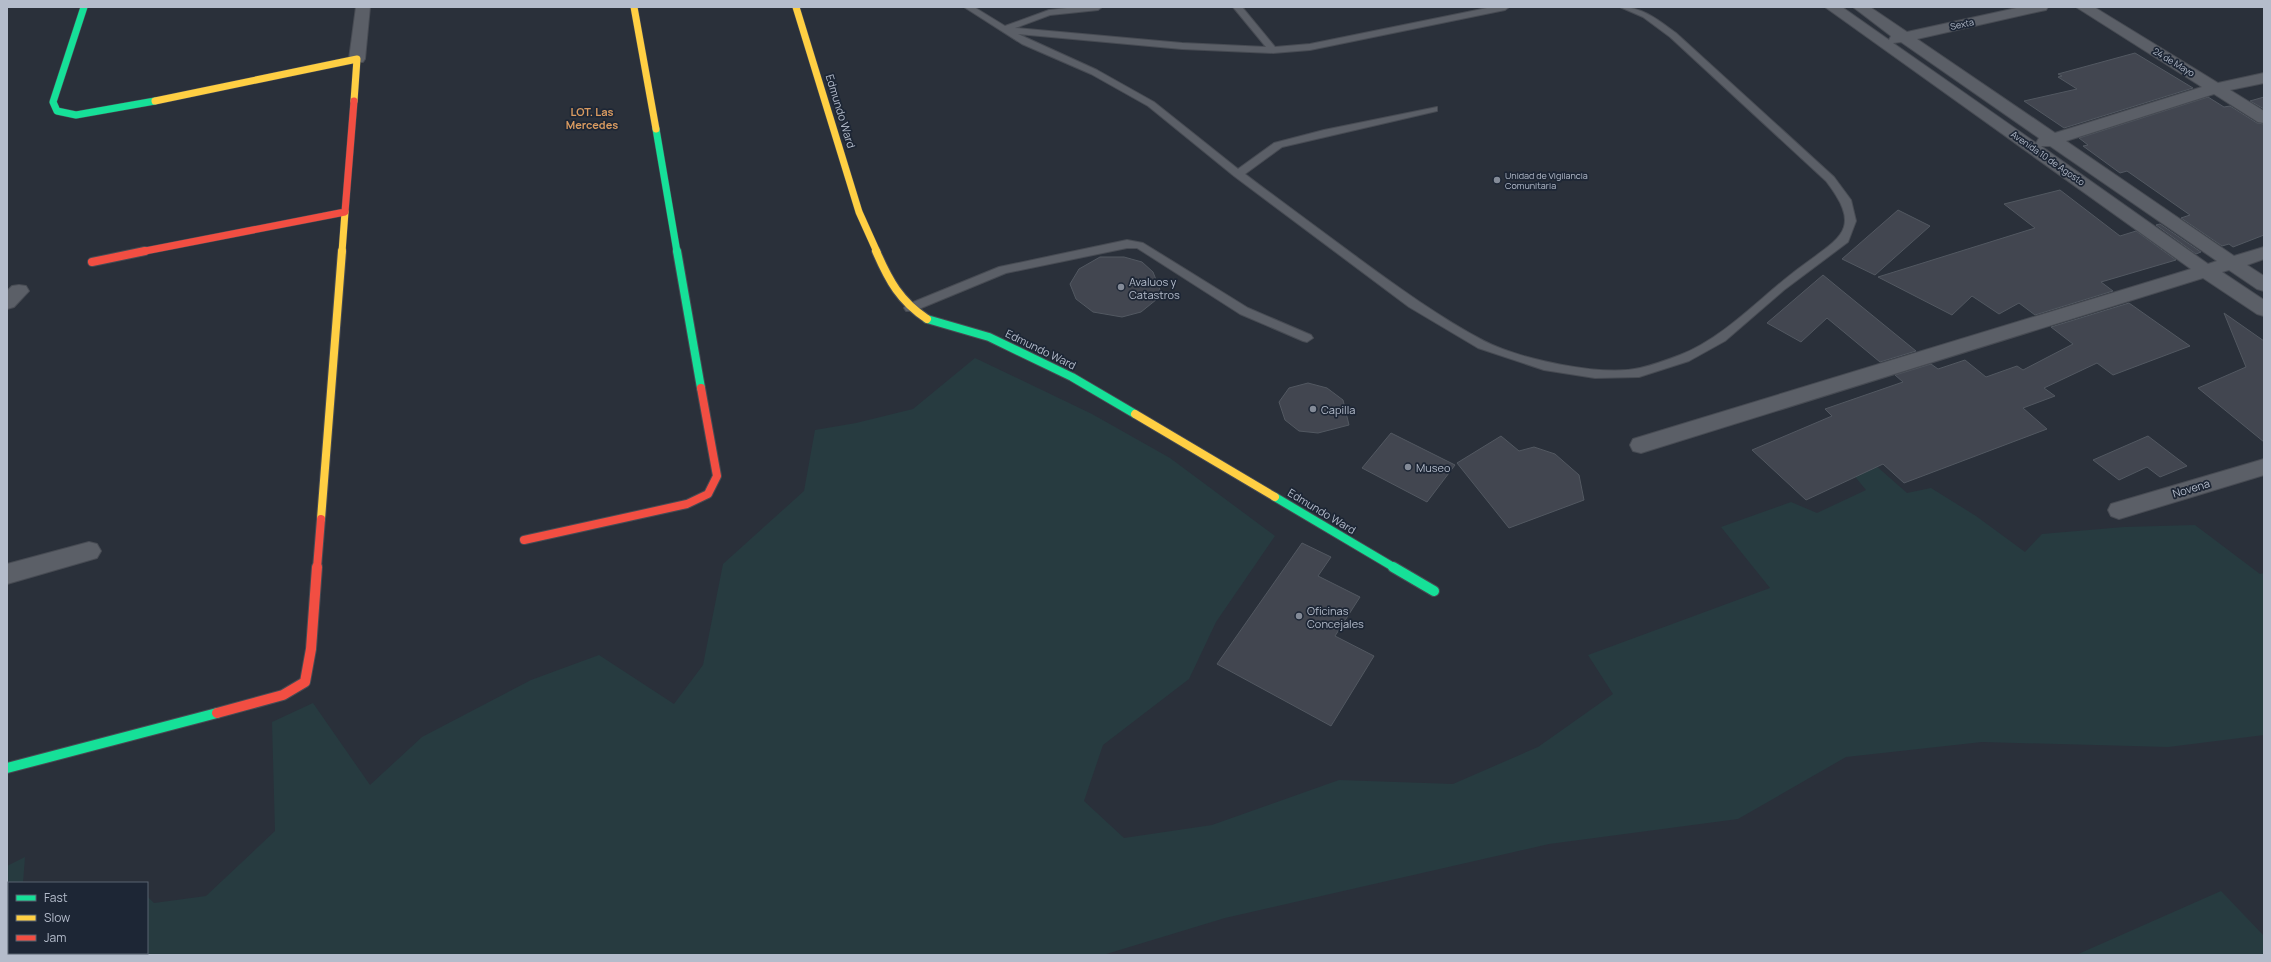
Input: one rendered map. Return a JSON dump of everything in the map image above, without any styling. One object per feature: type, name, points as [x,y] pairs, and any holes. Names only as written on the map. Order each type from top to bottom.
[{"type":"street","points":[[84,7],[53,102],[57,111],[76,114],[107,111],[357,59]]},
{"type":"street","points":[[7,768],[283,695],[305,682],[311,649],[357,59],[363,7]]},
{"type":"street","points":[[524,540],[687,504],[708,494],[717,476],[634,7]]},
{"type":"street","name":"Edmundo Ward","points":[[796,7],[859,212],[888,278],[910,308],[929,320],[989,337],[1072,377],[1434,591]]},
{"type":"street","name":"Avenida 10 de Agosto","points":[[1832,7],[2206,270],[2264,309]]},
{"type":"street","name":"Avenida 10 de Agosto","points":[[1860,7],[2264,285]]},
{"type":"street","name":"Sexta","points":[[1882,43],[2041,7]]},
{"type":"street","name":"24 de Mayo","points":[[2083,7],[2264,118]]},
{"type":"street","points":[[2031,146],[2216,88],[2264,78]]},
{"type":"street","points":[[92,262],[345,212]]},
{"type":"street","points":[[1641,445],[2264,253]]},
{"type":"street","name":"Novena","points":[[2119,510],[2264,467]]},
{"type":"street","points":[[7,574],[89,551]]},
{"type":"lane","points":[[968,7],[1025,42],[1094,72],[1124,87],[1151,104],[1238,174],[1413,304],[1482,345],[1544,366],[1594,374],[1639,373],[1685,358],[1721,338],[1780,287],[1844,240],[1851,221],[1846,200],[1830,179],[1673,35],[1646,15],[1624,7]]},
{"type":"lane","points":[[1003,29],[1045,14],[1098,7]]},
{"type":"lane","points":[[1238,7],[1273,50]]},
{"type":"lane","points":[[1003,29],[1182,46],[1273,50],[1310,47],[1505,7]]},
{"type":"lane","points":[[1238,174],[1278,145],[1324,133],[1434,109]]},
{"type":"lane","points":[[910,308],[1003,270],[1127,244],[1139,245],[1152,252],[1244,311],[1307,338]]},
{"type":"green space","points":[[975,358],[1092,414],[1170,458],[1275,536],[1216,622],[1189,679],[1103,745],[1084,801],[1124,838],[1212,825],[1339,780],[1453,784],[1538,747],[1613,694],[1588,655],[1770,588],[1721,527],[1791,502],[1817,513],[1866,490],[1852,473],[1874,464],[1907,493],[1931,488],[1976,516],[2025,552],[2042,534],[2124,527],[2195,525],[2260,574],[2264,573],[2264,735],[2168,747],[1982,742],[1846,757],[1738,819],[1549,844],[1225,918],[1103,955],[7,955],[7,866],[25,857],[23,882],[8,882],[8,954],[148,954],[148,897],[154,903],[206,896],[275,831],[272,722],[313,703],[370,785],[422,737],[531,680],[599,655],[674,704],[703,665],[723,564],[804,491],[815,430],[856,423],[913,409]]},
{"type":"green space","points":[[2221,891],[2264,936],[2264,955],[2076,955]]},
{"type":"building","points":[[2135,53],[2193,88],[2064,128],[2024,101],[2077,89],[2058,77],[2062,76],[2058,74]]},
{"type":"building","points":[[2208,97],[2224,107],[2230,106],[2257,123],[2264,124],[2264,235],[2233,247],[2229,244],[2222,246],[2181,218],[2190,215],[2127,171],[2120,173],[2083,146],[2088,145],[2079,138]]},
{"type":"building","points":[[2264,97],[2264,109],[2250,101]]},
{"type":"building","points":[[2060,190],[2120,236],[2136,231],[2176,260],[2101,282],[2113,291],[2035,315],[2019,303],[1999,314],[1972,296],[1952,315],[1878,277],[2035,228],[2004,204]]},
{"type":"building","points":[[1898,210],[1930,226],[1875,275],[1842,259]]},
{"type":"building","points":[[2160,224],[2201,252],[2196,254],[2156,225]]},
{"type":"building","name":"Avaluos y Catastros","points":[[1100,257],[1124,257],[1142,262],[1153,272],[1162,295],[1141,312],[1122,317],[1093,312],[1076,299],[1070,284],[1079,269]]},
{"type":"building","points":[[1823,275],[1916,351],[1880,362],[1827,318],[1801,342],[1767,323]]},
{"type":"building","points":[[2129,303],[2190,346],[2113,375],[2097,363],[2044,388],[2055,396],[2023,408],[2047,429],[1904,483],[1883,464],[1806,500],[1752,450],[1832,416],[1825,409],[1903,382],[1895,375],[1931,364],[1938,369],[1965,360],[1986,377],[2017,366],[2023,370],[2073,344],[2051,327]]},
{"type":"building","points":[[2224,313],[2264,341],[2264,442],[2198,388],[2246,367]]},
{"type":"building","name":"Capilla","points":[[1308,383],[1327,388],[1343,400],[1349,425],[1318,433],[1299,431],[1285,420],[1279,402],[1289,388]]},
{"type":"building","name":"Museo","points":[[1391,433],[1455,465],[1427,502],[1362,468]]},
{"type":"building","points":[[1501,436],[1519,451],[1534,447],[1555,454],[1579,475],[1584,500],[1509,528],[1457,463]]},
{"type":"building","points":[[2148,436],[2187,466],[2160,477],[2147,467],[2119,480],[2093,460]]},
{"type":"building","name":"Oficinas Concejales","points":[[1302,543],[1331,557],[1318,576],[1360,597],[1335,636],[1374,656],[1331,726],[1217,664]]},
{"type":"traffic: fast","points":[[84,7],[53,102],[57,111],[76,115],[155,101]]},
{"type":"traffic: fast","points":[[656,129],[701,388]]},
{"type":"traffic: fast","points":[[927,319],[989,337],[1072,377],[1135,414]]},
{"type":"traffic: fast","points":[[1275,497],[1434,591]]},
{"type":"traffic: fast","points":[[7,768],[217,713]]},
{"type":"traffic: slow","points":[[634,7],[656,129]]},
{"type":"traffic: slow","points":[[796,7],[859,212],[888,278],[910,308],[927,319]]},
{"type":"traffic: slow","points":[[155,101],[357,59],[354,101]]},
{"type":"traffic: slow","points":[[321,519],[345,212]]},
{"type":"traffic: slow","points":[[1135,414],[1275,497]]},
{"type":"traffic: jam","points":[[92,262],[345,212],[354,101]]},
{"type":"traffic: jam","points":[[524,540],[687,504],[708,494],[717,476],[701,388]]},
{"type":"traffic: jam","points":[[217,713],[283,695],[305,682],[311,649],[321,519]]},
{"type":"place","name":"Unidad de Vigilancia Comunitaria","points":[[1497,180]]},
{"type":"place","name":"Avaluos y Catastros","points":[[1121,287]]},
{"type":"place","name":"Capilla","points":[[1313,409]]},
{"type":"place","name":"Museo","points":[[1408,467]]},
{"type":"place","name":"Oficinas Concejales","points":[[1299,616]]},
{"type":"district","name":"LOT. Las Mercedes","points":[[592,117]]}]
